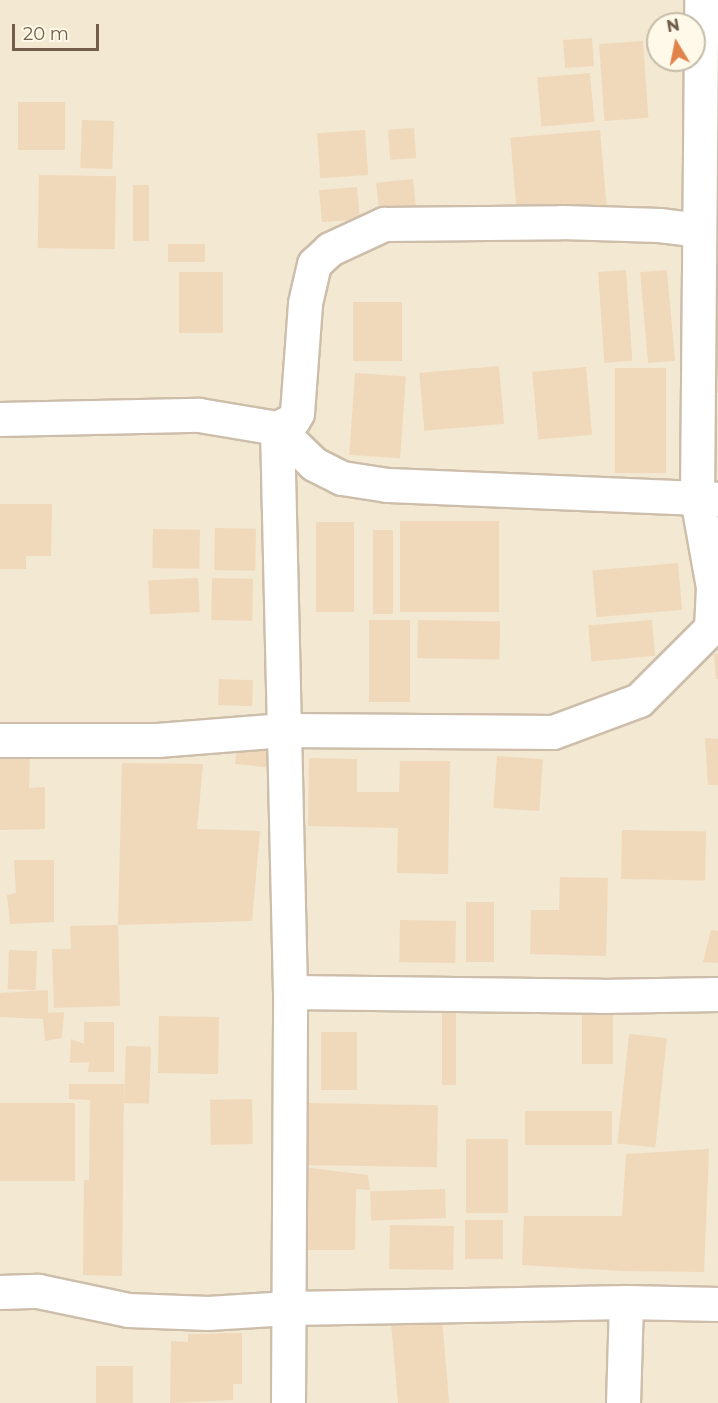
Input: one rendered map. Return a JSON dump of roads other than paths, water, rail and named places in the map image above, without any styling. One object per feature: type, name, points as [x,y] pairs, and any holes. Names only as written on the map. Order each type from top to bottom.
[{"type":"street","points":[[0,740],[157,740],[284,730],[553,732],[639,700],[711,628],[713,587],[698,230],[707,4]]},
{"type":"street","points":[[277,428],[293,420],[297,413],[305,303],[314,264],[330,249],[357,235],[384,224],[573,223],[659,225],[698,230]]},
{"type":"street","points":[[0,419],[199,415],[277,428],[314,464],[342,478],[387,485],[708,499]]},
{"type":"street","points":[[277,428],[290,992],[288,1403]]},
{"type":"street","points":[[290,992],[600,996],[718,994]]},
{"type":"street","points":[[0,1292],[38,1291],[128,1310],[208,1312],[288,1308],[626,1302],[718,1304]]},
{"type":"street","points":[[623,1403],[626,1302]]}]
